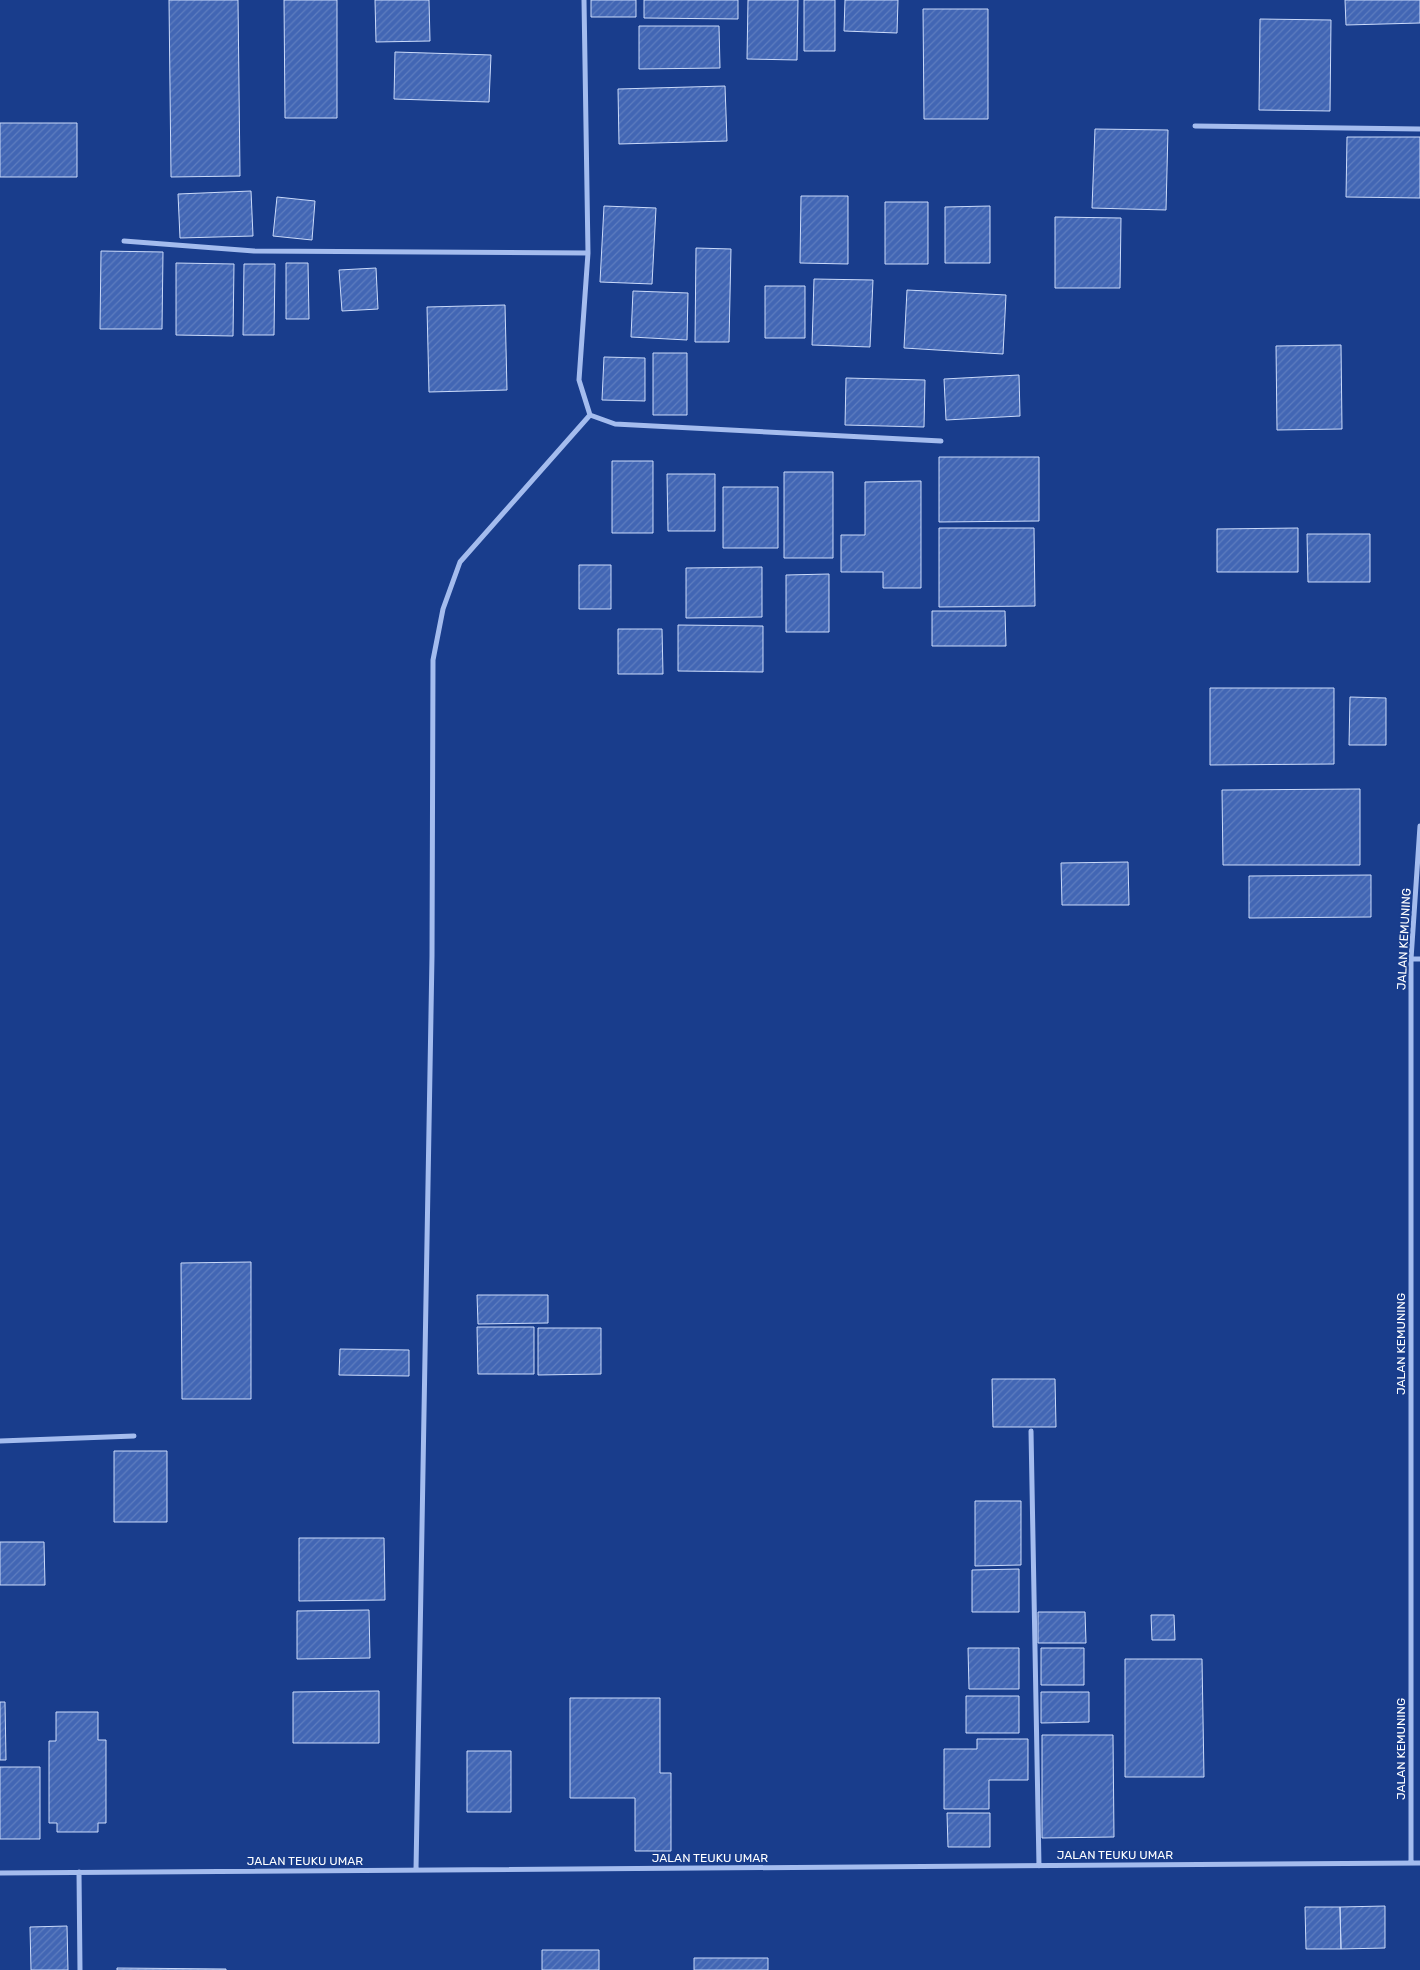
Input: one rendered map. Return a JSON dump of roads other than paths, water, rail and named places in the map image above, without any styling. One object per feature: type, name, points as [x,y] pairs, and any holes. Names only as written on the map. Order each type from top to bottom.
[{"type":"street","points":[[584,0],[588,253],[579,380],[590,415]]},
{"type":"street","points":[[1195,126],[1420,129]]},
{"type":"street","points":[[124,241],[254,251],[588,253]]},
{"type":"street","points":[[590,415],[615,424],[941,441]]},
{"type":"street","points":[[416,1870],[431,966],[433,660],[443,610],[460,562],[590,415]]},
{"type":"street","name":"JALAN KEMUNING","points":[[1411,1863],[1411,959],[1420,826]]},
{"type":"street","points":[[1411,959],[1420,959]]},
{"type":"street","points":[[1031,1430],[1039,1866]]},
{"type":"street","points":[[0,1441],[134,1436]]},
{"type":"street","name":"JALAN TEUKU UMAR","points":[[0,1873],[1420,1863]]},
{"type":"street","points":[[79,1872],[80,1970]]}]
